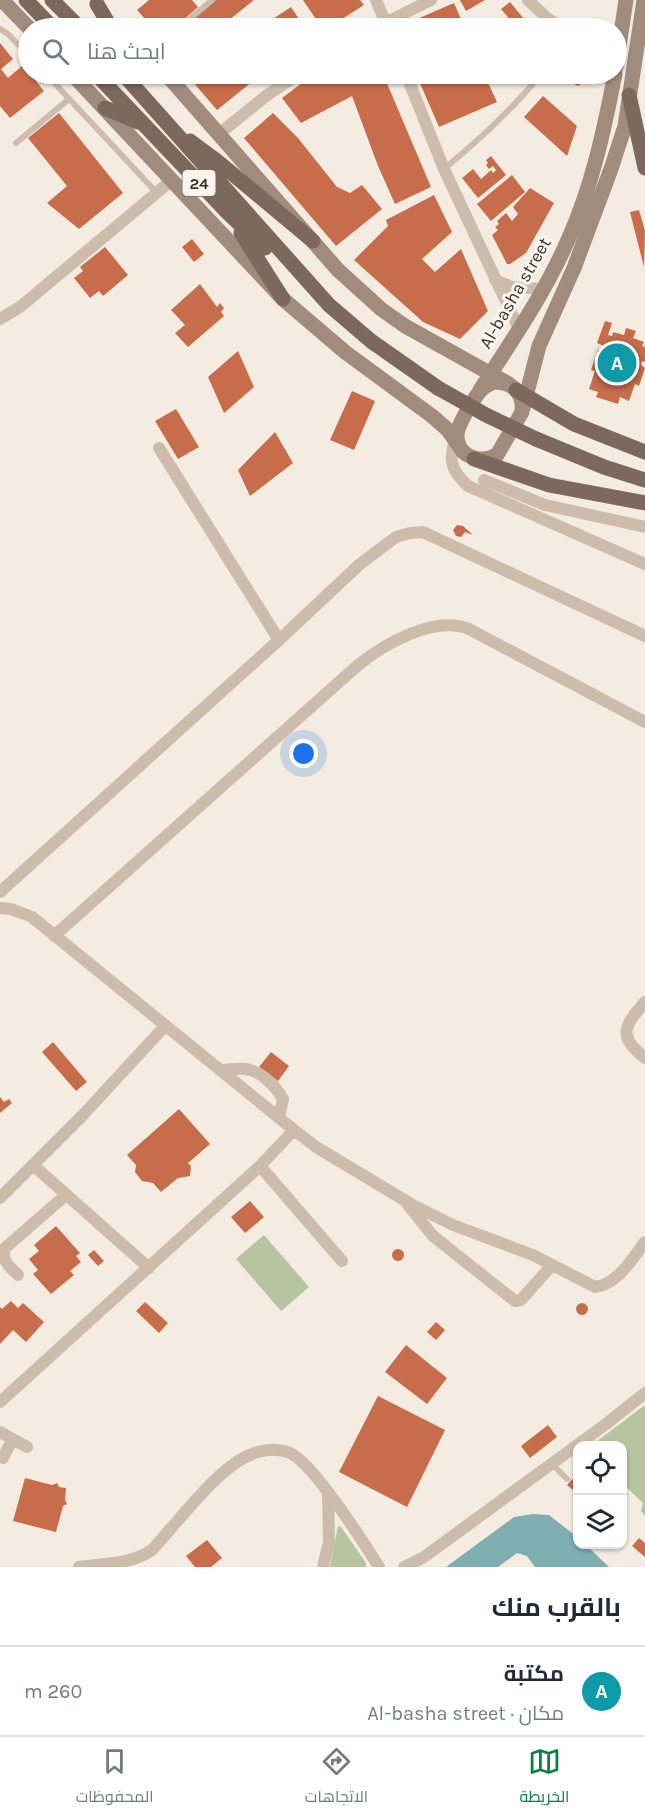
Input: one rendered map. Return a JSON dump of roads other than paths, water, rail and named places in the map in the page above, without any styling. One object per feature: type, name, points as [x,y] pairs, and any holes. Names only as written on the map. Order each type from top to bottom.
[{"type":"main road","points":[[26,0],[43,18]]},
{"type":"main road","points":[[52,0],[70,18]]},
{"type":"main road","points":[[95,2],[105,18]]},
{"type":"main road","name":"24","points":[[106,84],[228,213],[272,255],[310,285],[371,341],[438,388],[486,415],[604,467],[645,480]]},
{"type":"main road","name":"24","points":[[132,84],[310,285]]},
{"type":"main road","points":[[142,84],[159,115]]},
{"type":"main road","points":[[629,95],[645,168]]},
{"type":"main road","points":[[105,108],[145,125]]},
{"type":"main road","points":[[174,132],[217,161],[313,241]]},
{"type":"main road","points":[[228,213],[284,298]]},
{"type":"main road","points":[[519,394],[574,424],[645,452]]},
{"type":"main road","points":[[474,459],[494,460],[549,485],[645,503]]},
{"type":"street","points":[[2,0],[19,18]]},
{"type":"street","points":[[376,0],[381,18]]},
{"type":"street","points":[[399,18],[431,0]]},
{"type":"street","points":[[528,0],[547,18]]},
{"type":"street","points":[[624,18],[626,0]]},
{"type":"street","points":[[482,486],[494,460],[519,419],[519,394],[574,268],[611,169],[625,126],[644,0]]},
{"type":"street","points":[[95,2],[111,18]]},
{"type":"street","points":[[627,35],[639,37]]},
{"type":"street","points":[[82,84],[284,298],[345,352],[458,438],[474,459]]},
{"type":"street","points":[[175,84],[338,270],[381,309],[405,326],[491,374],[519,394]]},
{"type":"street","points":[[219,134],[283,84]]},
{"type":"street","points":[[410,84],[444,169],[519,329]]},
{"type":"street","name":"Al-basha street","points":[[458,438],[480,390],[544,289],[568,240],[591,179],[613,84]]},
{"type":"street","points":[[0,319],[20,307],[172,180]]},
{"type":"street","points":[[495,280],[512,287],[544,289]]},
{"type":"street","points":[[480,390],[494,382],[519,394]]},
{"type":"street","points":[[458,438],[450,452],[458,477],[468,486],[482,486],[545,505],[645,527]]},
{"type":"street","points":[[159,448],[279,640]]},
{"type":"street","points":[[482,486],[645,564]]},
{"type":"street","points":[[0,892],[360,564],[384,544],[403,535],[423,532],[645,636]]},
{"type":"street","points":[[54,936],[357,666],[384,647],[428,628],[453,624],[469,629],[645,722]]},
{"type":"street","points":[[0,908],[22,912],[32,917],[316,1147],[403,1199],[453,1225],[533,1255],[595,1287],[603,1286],[624,1269],[645,1242]]},
{"type":"street","points":[[645,1002],[630,1019],[626,1030],[630,1046],[645,1058]]},
{"type":"street","points":[[1,1196],[82,1116],[165,1026]]},
{"type":"street","points":[[220,1070],[250,1069],[277,1089],[283,1100],[279,1117]]},
{"type":"street","points":[[0,1402],[260,1166],[294,1130]]},
{"type":"street","points":[[33,1166],[149,1268]]},
{"type":"street","points":[[260,1166],[342,1261]]},
{"type":"street","points":[[18,1275],[6,1262],[5,1248],[66,1195]]},
{"type":"street","points":[[403,1199],[433,1236],[515,1301],[521,1300],[552,1265]]},
{"type":"street","points":[[404,1567],[424,1557],[645,1393]]},
{"type":"street","points":[[0,1432],[27,1447]]},
{"type":"street","points":[[3,1458],[12,1440]]},
{"type":"street","points":[[79,1567],[130,1561],[144,1556],[233,1465],[257,1453],[277,1450],[291,1454],[310,1469],[379,1567]]},
{"type":"street","points":[[323,1567],[329,1542],[328,1494]]},
{"type":"lane","points":[[190,18],[212,0]]},
{"type":"lane","points":[[0,29],[18,44]]},
{"type":"lane","points":[[55,84],[157,193]]},
{"type":"lane","points":[[444,169],[486,134],[533,84]]},
{"type":"lane","points":[[16,143],[69,99]]},
{"type":"lane","points":[[552,1464],[567,1479]]},
{"type":"water","points":[[533,1514],[549,1515],[573,1534],[573,1549],[590,1549],[609,1567],[535,1567],[527,1556],[517,1553],[498,1567],[446,1567],[514,1517]]},
{"type":"place","name":"مكتبة","points":[[617,363]]}]
